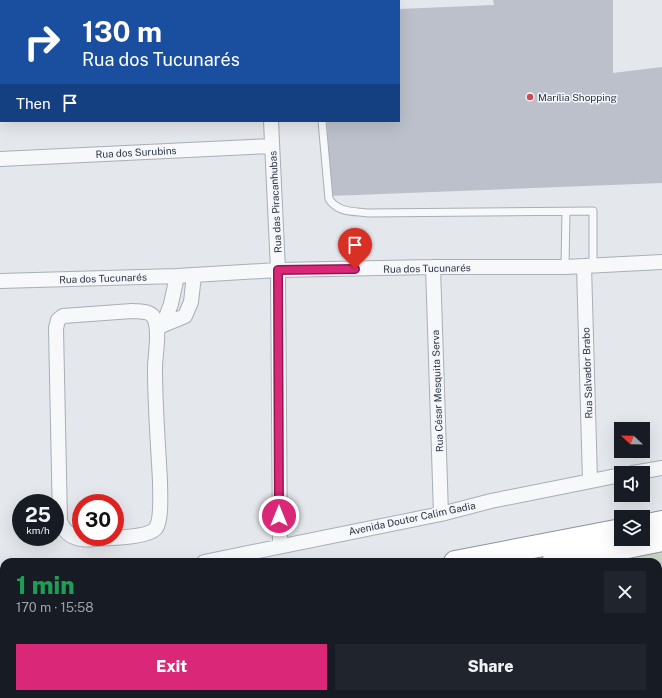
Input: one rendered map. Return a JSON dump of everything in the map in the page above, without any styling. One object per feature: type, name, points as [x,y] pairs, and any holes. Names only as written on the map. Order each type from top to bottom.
[{"type":"highway","points":[[650,525],[662,522]]},
{"type":"highway","points":[[476,558],[614,531]]},
{"type":"highway","points":[[573,558],[662,540]]},
{"type":"street","name":"Rua das Piracanhubas","points":[[271,122],[278,270],[280,546]]},
{"type":"street","name":"Rua dos Surubins","points":[[0,159],[272,146]]},
{"type":"street","name":"Rua dos Tucunarés","points":[[0,281],[177,276],[278,270],[433,267],[565,267],[662,262]]},
{"type":"street","name":"Rua Salvador Brabo","points":[[588,266],[590,481]]},
{"type":"street","name":"Rua César Mesquita Serva","points":[[433,267],[441,514]]},
{"type":"street","points":[[160,327],[185,316],[191,302],[194,275]]},
{"type":"street","points":[[160,327],[151,314],[138,311],[64,316],[58,320],[56,328],[60,522],[63,529],[70,536],[89,540],[126,537],[150,534],[156,528],[159,517],[160,491],[155,369],[160,327],[171,304],[177,276]]},
{"type":"street","points":[[650,470],[662,468]]},
{"type":"street","name":"Avenida Doutor Calim Gadia","points":[[223,558],[441,514],[491,501],[614,476]]},
{"type":"lane","points":[[322,122],[329,199],[333,205],[346,211],[368,213],[593,211],[588,266]]},
{"type":"lane","points":[[565,267],[566,212]]},
{"type":"green space","points":[[662,544],[662,558],[597,558]]},
{"type":"building","name":"Marília Shopping","points":[[493,0],[613,0],[613,73],[662,67],[662,183],[330,196],[327,122],[400,122],[400,9],[494,5]]},
{"type":"place","name":"Marília Shopping","points":[[530,97]]},
{"type":"route","points":[[279,516],[278,270],[355,269]]}]
